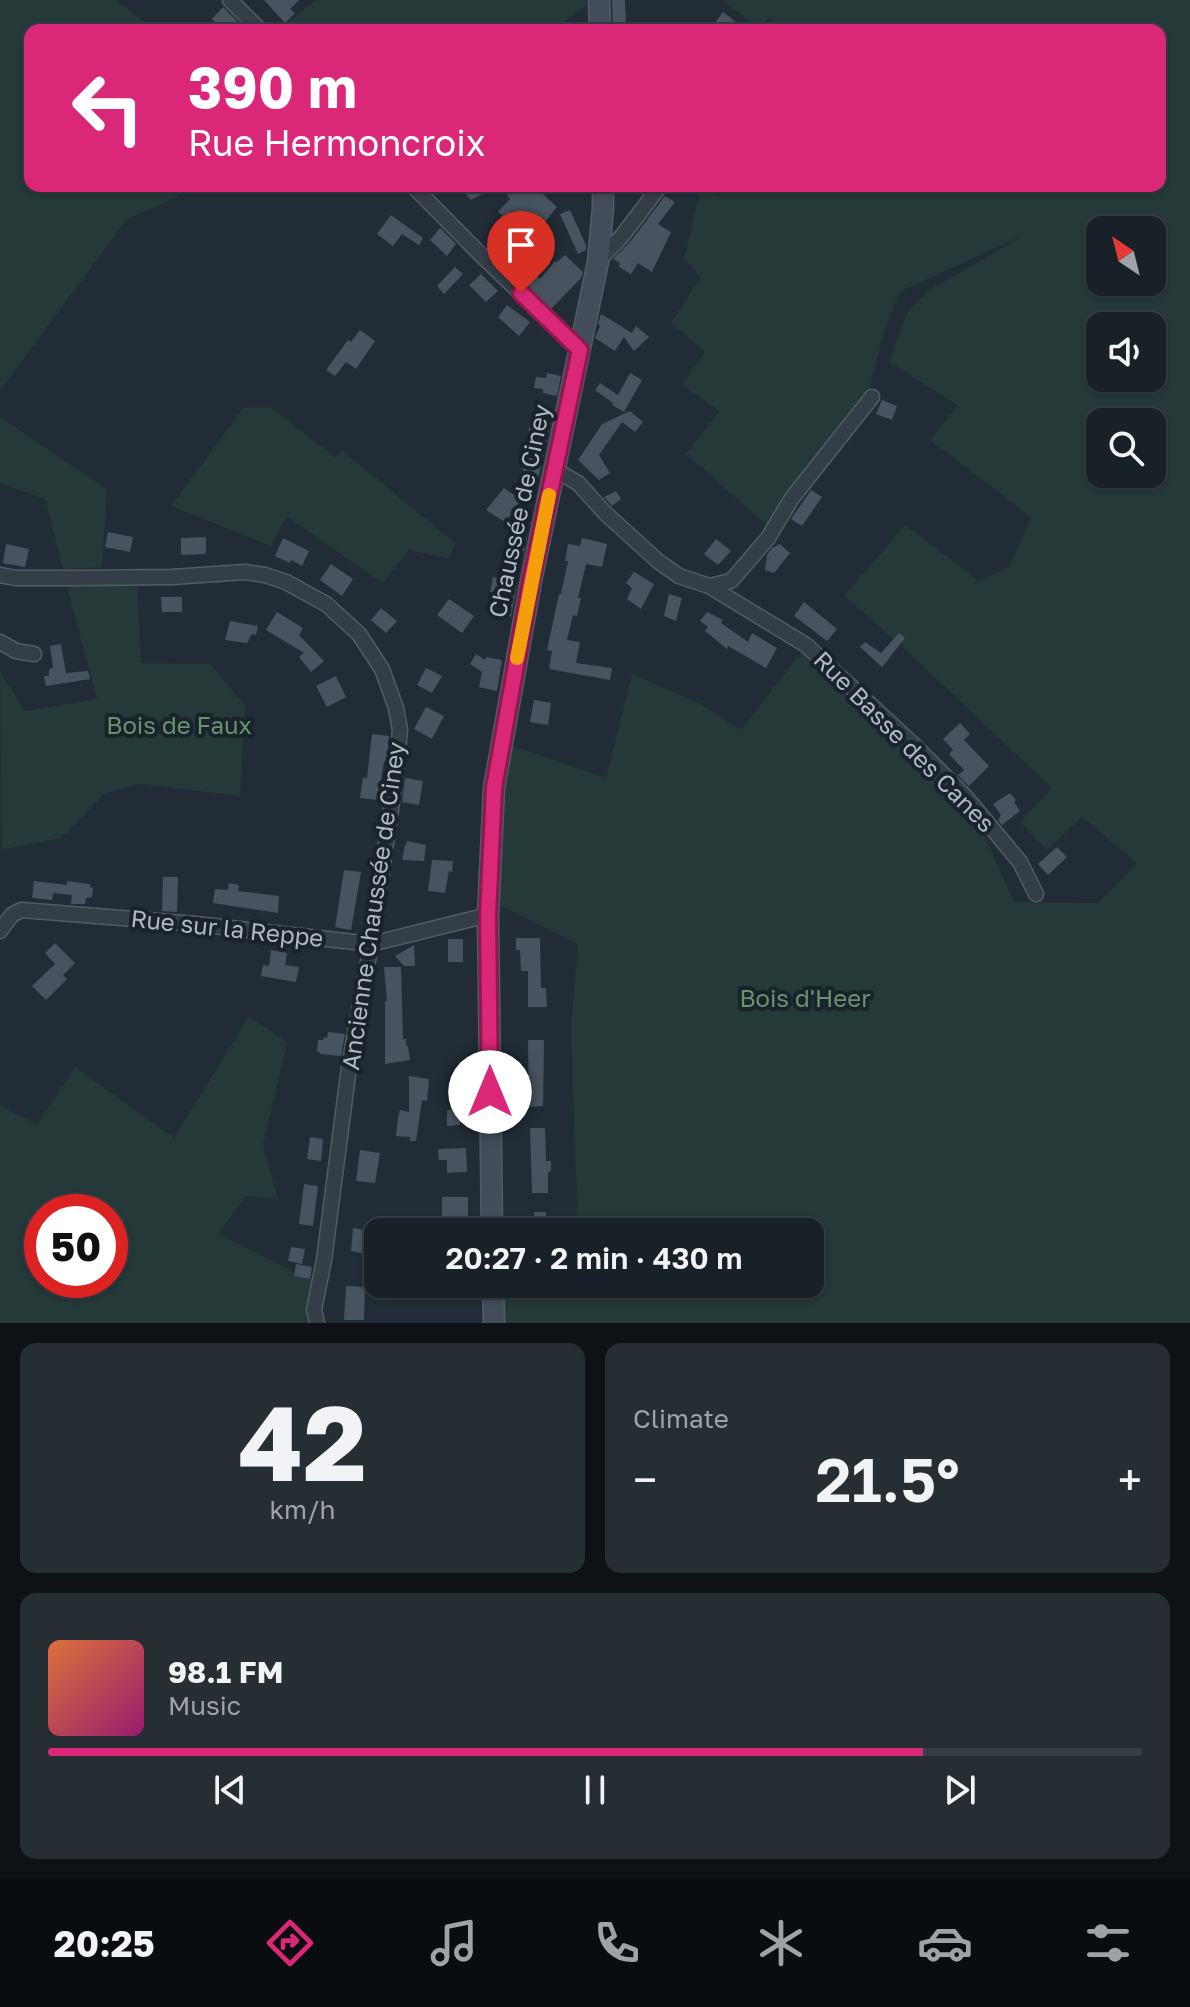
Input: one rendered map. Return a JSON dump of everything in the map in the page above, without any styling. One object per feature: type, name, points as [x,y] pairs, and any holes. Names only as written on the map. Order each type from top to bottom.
[{"type":"main road","points":[[599,0],[600,24]]},
{"type":"main road","name":"Chaussée de Ciney","points":[[492,1218],[488,915],[494,788],[531,581],[598,262],[603,192]]},
{"type":"main road","points":[[493,1298],[494,1323]]},
{"type":"street","points":[[230,0],[254,24]]},
{"type":"street","points":[[419,192],[580,350]]},
{"type":"street","points":[[598,262],[655,192]]},
{"type":"street","points":[[709,586],[731,581],[768,538],[792,498],[872,397]]},
{"type":"street","name":"Rue Basse des Canes","points":[[555,470],[578,483],[606,514],[679,576],[709,586],[806,645],[965,796],[1020,862],[1036,894]]},
{"type":"street","name":"Ancienne Chaussée de Ciney","points":[[0,575],[16,578],[172,577],[245,572],[265,575],[308,593],[343,618],[359,634],[382,669],[400,730],[394,789],[314,1310],[317,1323]]},
{"type":"street","points":[[0,642],[16,651],[34,654]]},
{"type":"street","points":[[0,905],[12,915],[0,931]]},
{"type":"street","name":"Rue sur la Reppe","points":[[12,915],[21,910],[196,924],[371,944],[488,915]]},
{"type":"green space","points":[[0,0],[116,0],[147,24],[24,24],[24,192],[175,192],[178,197],[127,219],[0,391]]},
{"type":"green space","points":[[315,0],[586,0],[586,6],[560,24],[286,24]]},
{"type":"green space","name":"Bois d'Heer","points":[[723,0],[1190,0],[1190,1323],[505,1323],[505,1298],[824,1298],[824,1218],[578,1218],[571,1027],[578,944],[494,902],[510,745],[606,778],[632,674],[701,704],[741,730],[802,651],[975,815],[1014,902],[1098,903],[1137,863],[1082,817],[1047,850],[1020,822],[1052,788],[844,596],[905,525],[979,581],[1010,566],[1031,517],[930,440],[958,405],[889,362],[907,313],[926,292],[1024,235],[899,292],[884,331],[867,399],[767,525],[686,454],[719,411],[682,385],[705,352],[671,323],[701,277],[684,259],[700,192],[711,192],[718,196],[722,192],[1166,192],[1166,24],[776,24],[770,16],[764,24],[753,24]]},
{"type":"green space","points":[[270,407],[335,457],[343,451],[455,543],[449,559],[409,550],[383,583],[287,517],[271,546],[171,506],[243,408]]},
{"type":"green space","points":[[0,417],[107,489],[102,567],[63,570],[45,499],[0,483]]},
{"type":"green space","name":"Bois de Faux","points":[[137,582],[141,663],[210,664],[245,705],[240,796],[139,784],[104,794],[61,838],[1,850],[0,672],[25,711],[97,699],[66,583]]},
{"type":"green space","points":[[249,1016],[287,1043],[263,1145],[278,1199],[246,1196],[218,1234],[314,1282],[308,1317],[310,1323],[0,1323],[0,1105],[37,1125],[75,1067],[174,1138]]},
{"type":"building","points":[[264,0],[299,0],[290,9],[295,13],[285,23]]},
{"type":"building","points":[[612,0],[625,0],[626,24],[613,24]]},
{"type":"building","points":[[223,7],[238,22],[215,24],[212,19]]},
{"type":"building","points":[[723,12],[738,24],[714,24]]},
{"type":"building","points":[[464,192],[482,194],[471,200]]},
{"type":"building","points":[[510,192],[541,192],[557,207],[518,255],[526,264],[515,274],[496,255],[517,231],[498,212],[510,199],[507,195]]},
{"type":"building","points":[[665,196],[675,202],[658,224],[671,232],[652,272],[638,263],[631,274],[613,259]]},
{"type":"building","points":[[570,210],[586,245],[586,250],[578,254],[560,214]]},
{"type":"building","points":[[391,215],[423,238],[419,245],[402,234],[393,246],[377,234]]},
{"type":"building","points":[[440,228],[456,244],[447,256],[430,240]]},
{"type":"building","points":[[565,255],[583,272],[581,278],[551,309],[525,283],[533,272],[540,279],[555,261]]},
{"type":"building","points":[[455,267],[463,274],[444,294],[437,286]]},
{"type":"building","points":[[481,274],[498,291],[486,302],[469,285]]},
{"type":"building","points":[[507,305],[530,322],[519,336],[498,317]]},
{"type":"building","points":[[601,314],[632,333],[636,326],[649,337],[634,351],[624,337],[615,351],[595,338]]},
{"type":"building","points":[[360,330],[375,341],[356,369],[346,362],[335,376],[326,370],[348,340],[351,342]]},
{"type":"building","points":[[547,373],[561,376],[557,396],[534,388],[536,377],[546,378]]},
{"type":"building","points":[[630,373],[642,380],[624,412],[595,390],[600,383],[618,395]]},
{"type":"building","points":[[882,400],[897,406],[892,420],[876,414]]},
{"type":"building","points":[[630,411],[643,422],[635,432],[622,422],[599,455],[610,473],[599,480],[578,460],[602,424]]},
{"type":"building","points":[[531,419],[551,423],[537,483],[521,479]]},
{"type":"building","points":[[504,488],[521,500],[505,522],[486,510]]},
{"type":"building","points":[[811,490],[822,497],[802,526],[791,519]]},
{"type":"building","points":[[616,491],[621,499],[612,506],[604,497]]},
{"type":"building","points":[[108,532],[133,537],[130,552],[105,547]]},
{"type":"building","points":[[512,535],[527,538],[522,560],[507,558]]},
{"type":"building","points":[[206,537],[206,554],[181,555],[181,538]]},
{"type":"building","points":[[283,538],[309,551],[302,566],[275,556]]},
{"type":"building","points":[[582,538],[607,544],[602,567],[586,564],[577,616],[573,615],[567,640],[580,642],[576,663],[612,668],[610,680],[549,669],[552,651],[547,650],[568,561],[565,561],[568,544],[580,546]]},
{"type":"building","points":[[716,539],[731,551],[718,565],[704,554]]},
{"type":"building","points":[[6,544],[29,549],[25,567],[3,563]]},
{"type":"building","points":[[780,544],[790,553],[774,573],[765,570],[767,555]]},
{"type":"building","points":[[331,564],[353,579],[342,596],[320,580]]},
{"type":"building","points":[[634,572],[654,584],[641,609],[627,599],[632,588],[626,583]]},
{"type":"building","points":[[493,577],[512,580],[517,585],[511,617],[501,613],[505,595],[490,592]]},
{"type":"building","points":[[669,594],[682,598],[676,621],[664,616]]},
{"type":"building","points":[[161,597],[182,597],[182,612],[162,612]]},
{"type":"building","points":[[449,599],[474,616],[462,633],[437,615]]},
{"type":"building","points":[[804,602],[837,629],[827,641],[794,616]]},
{"type":"building","points":[[381,608],[397,621],[386,633],[371,620]]},
{"type":"building","points":[[277,612],[303,628],[299,635],[324,661],[311,672],[299,657],[304,653],[266,630]]},
{"type":"building","points":[[707,612],[723,620],[721,623],[748,642],[752,633],[777,648],[766,668],[728,646],[727,649],[705,631],[708,627],[700,621]]},
{"type":"building","points":[[230,621],[258,626],[256,635],[252,634],[247,643],[225,640]]},
{"type":"building","points":[[899,633],[905,638],[882,667],[860,647],[865,642],[881,653]]},
{"type":"building","points":[[61,644],[66,673],[88,671],[90,679],[46,686],[44,676],[49,676],[49,670],[53,667],[50,646]]},
{"type":"building","points":[[476,654],[485,660],[486,657],[502,660],[497,691],[479,687],[482,672],[470,664]]},
{"type":"building","points":[[426,668],[442,676],[432,693],[417,685]]},
{"type":"building","points":[[336,676],[346,697],[327,707],[316,686]]},
{"type":"building","points":[[534,700],[551,703],[548,725],[530,722]]},
{"type":"building","points":[[426,707],[444,716],[432,739],[414,729]]},
{"type":"building","points":[[960,723],[970,734],[964,740],[989,766],[969,786],[958,775],[964,770],[949,754],[953,750],[943,739]]},
{"type":"building","points":[[372,734],[389,736],[387,762],[384,762],[378,800],[360,798],[363,777],[367,778]]},
{"type":"building","points":[[405,778],[423,781],[419,805],[402,802]]},
{"type":"building","points":[[1010,793],[1020,811],[1002,825],[998,820],[1001,815],[993,804]]},
{"type":"building","points":[[407,841],[426,845],[424,861],[402,860]]},
{"type":"building","points":[[1057,847],[1067,857],[1048,875],[1038,864]]},
{"type":"building","points":[[432,860],[453,861],[445,893],[428,891]]},
{"type":"building","points":[[344,870],[361,872],[351,930],[335,927]]},
{"type":"building","points":[[163,877],[178,877],[177,912],[162,911]]},
{"type":"building","points":[[34,881],[90,884],[92,897],[86,898],[85,904],[71,904],[72,895],[53,893],[52,900],[32,898]]},
{"type":"building","points":[[229,883],[239,885],[238,891],[279,896],[278,913],[213,903],[215,889],[228,890]]},
{"type":"building","points":[[516,938],[540,938],[541,988],[546,988],[547,1007],[528,1007],[528,971],[521,971]]},
{"type":"building","points":[[448,939],[463,939],[463,962],[448,962]]},
{"type":"building","points":[[55,943],[75,963],[63,975],[67,979],[46,1000],[32,986],[55,964],[45,953]]},
{"type":"building","points":[[414,945],[415,966],[404,966],[395,956]]},
{"type":"building","points":[[271,950],[287,953],[285,965],[299,967],[296,982],[261,976],[263,965],[269,966]]},
{"type":"building","points":[[384,967],[401,967],[403,1039],[406,1039],[410,1060],[385,1064],[387,1001]]},
{"type":"building","points":[[328,1032],[345,1034],[341,1056],[317,1051],[318,1040],[327,1038]]},
{"type":"building","points":[[528,1040],[544,1040],[543,1106],[529,1107]]},
{"type":"building","points":[[409,1076],[429,1079],[427,1101],[422,1100],[416,1141],[410,1141],[410,1137],[396,1136],[400,1110],[409,1112]]},
{"type":"building","points":[[459,1109],[460,1125],[447,1126],[447,1110]]},
{"type":"building","points":[[530,1128],[545,1128],[546,1161],[551,1161],[548,1193],[532,1193]]},
{"type":"building","points":[[310,1137],[323,1139],[321,1161],[307,1159]]},
{"type":"building","points":[[466,1148],[467,1172],[447,1173],[447,1160],[439,1160],[438,1149]]},
{"type":"building","points":[[360,1150],[380,1153],[375,1183],[356,1181]]},
{"type":"building","points":[[304,1184],[318,1186],[313,1226],[299,1224]]},
{"type":"building","points":[[442,1197],[468,1197],[468,1218],[442,1218]]},
{"type":"building","points":[[534,1212],[546,1212],[546,1218],[534,1218]]},
{"type":"building","points":[[353,1228],[364,1230],[364,1253],[351,1251]]},
{"type":"building","points":[[291,1247],[305,1249],[302,1264],[288,1261]]},
{"type":"building","points":[[296,1264],[312,1267],[310,1279],[294,1276]]},
{"type":"building","points":[[346,1286],[364,1287],[364,1320],[344,1320]]},
{"type":"slow traffic","points":[[517,658],[549,495]]},
{"type":"route","points":[[490,1092],[488,915],[494,788],[531,581],[580,350],[521,293]]}]
